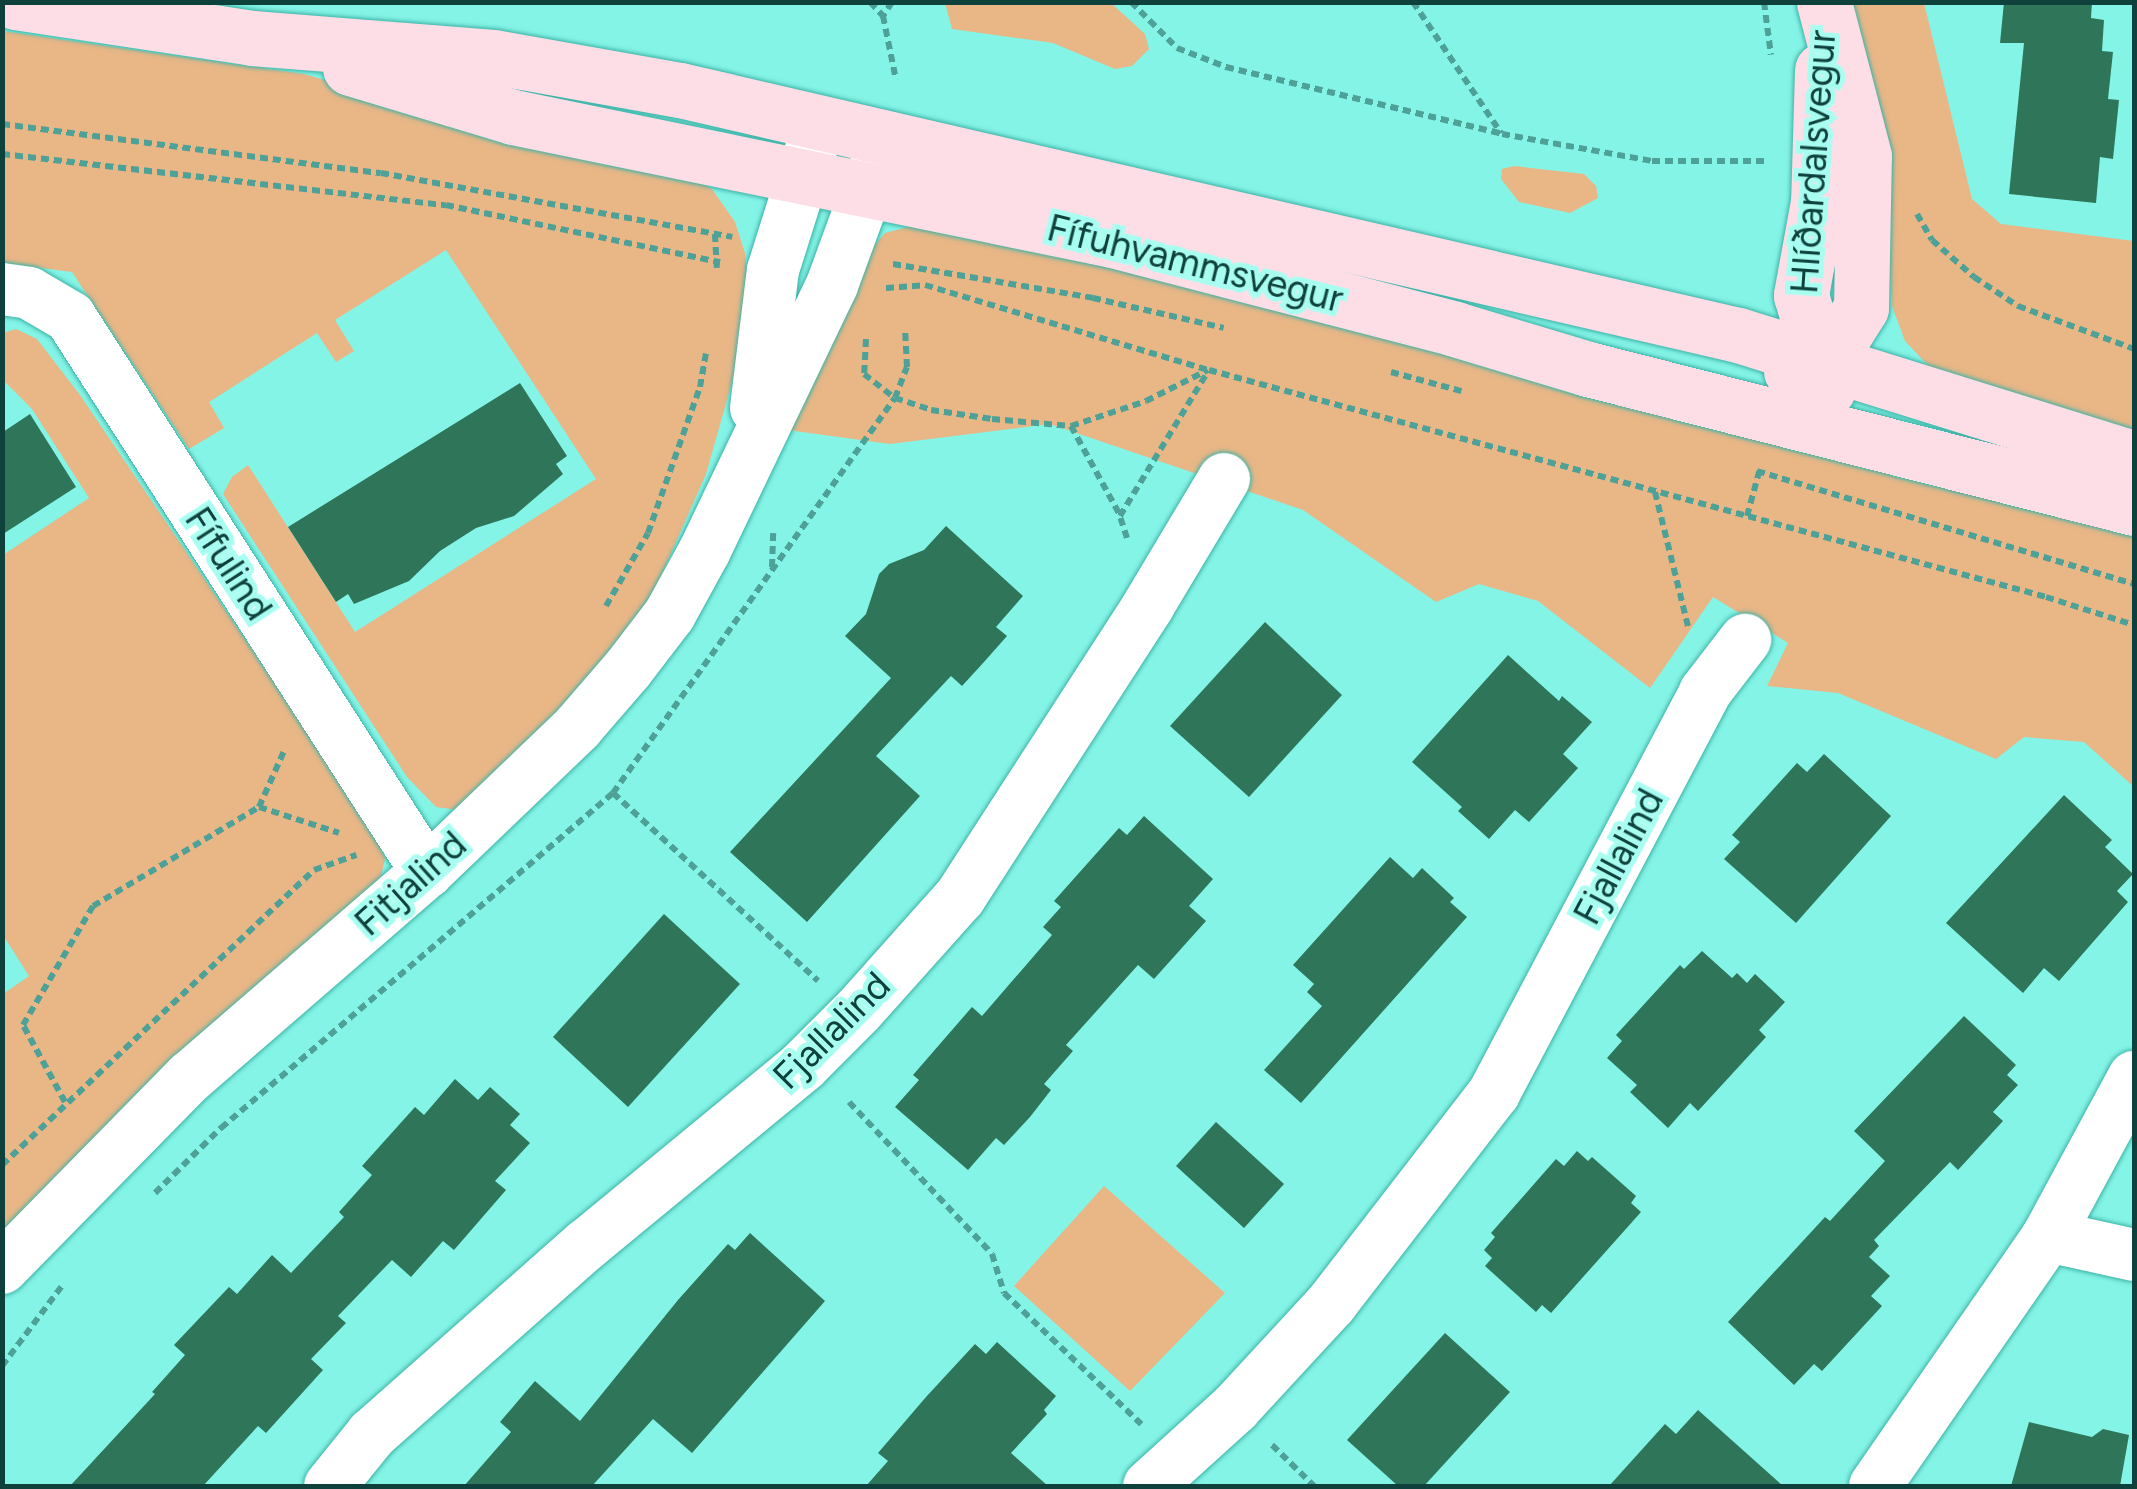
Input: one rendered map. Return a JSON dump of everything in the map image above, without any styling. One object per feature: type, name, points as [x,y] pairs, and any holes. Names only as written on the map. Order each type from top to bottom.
[{"type":"main road","name":"Fífuhvammsvegur","points":[[15,2],[252,38],[494,57],[680,90],[1738,335],[2134,458]]},
{"type":"main road","name":"Hlíðardalsvegur","points":[[1823,2],[1818,202],[1800,295],[1816,360],[1843,414],[1881,445]]},
{"type":"main road","name":"Fífuhvammsvegur","points":[[252,38],[513,118],[800,180],[1112,240],[1455,328],[1588,369],[2134,508]]},
{"type":"main road","points":[[1455,328],[1539,330],[1728,377],[1775,377],[1816,360]]},
{"type":"street","name":"Fitjalind","points":[[751,447],[772,270],[820,123]]},
{"type":"street","name":"Fitjalind","points":[[2,1268],[190,1078],[403,850],[577,728],[670,614],[832,284],[885,140]]},
{"type":"street","name":"Fífulind","points":[[2,289],[29,293],[70,317],[403,850]]},
{"type":"street","name":"Fjallalind","points":[[330,1486],[372,1434],[586,1244],[803,1066],[960,896],[1148,606],[1224,480]]},
{"type":"street","name":"Fjallalind","points":[[1167,1471],[1236,1408],[1332,1304],[1494,1093],[1705,692],[1745,640]]},
{"type":"street","points":[[1875,1486],[2048,1236],[2134,1077]]},
{"type":"street","points":[[2048,1236],[2134,1255]]},
{"type":"path","points":[[870,2],[884,16],[896,80]]},
{"type":"path","points":[[884,16],[892,2]]},
{"type":"path","points":[[1131,2],[1177,48],[1226,67],[1502,134],[1652,161],[1728,164],[1780,160]]},
{"type":"path","points":[[1413,2],[1502,134]]},
{"type":"path","points":[[2,124],[381,173],[737,238]]},
{"type":"path","points":[[2,154],[446,205],[729,262]]},
{"type":"path","points":[[1912,206],[1932,240],[1974,277],[2018,306],[2134,350]]},
{"type":"path","points":[[716,234],[717,282]]},
{"type":"path","points":[[885,263],[1093,298],[1237,332]]},
{"type":"path","points":[[930,268],[925,285],[1209,370],[2134,625]]},
{"type":"path","points":[[857,326],[868,350],[864,374],[895,398],[932,410],[1072,426],[1146,401],[1209,370]]},
{"type":"path","points":[[596,622],[648,533],[700,387],[710,335]]},
{"type":"path","points":[[1120,516],[1209,370]]},
{"type":"path","points":[[1385,370],[1479,396]]},
{"type":"path","points":[[1072,426],[1120,516],[1148,606]]},
{"type":"path","points":[[1740,467],[2134,584]]},
{"type":"path","points":[[1747,516],[1759,472]]},
{"type":"path","points":[[1654,491],[1705,692]]},
{"type":"path","points":[[613,793],[826,988],[858,1010]]},
{"type":"path","points":[[66,1102],[23,1025],[93,906],[258,807],[403,850]]},
{"type":"path","points":[[2,1165],[314,870],[403,850]]},
{"type":"path","points":[[849,1102],[992,1254],[1004,1293],[1147,1430],[1167,1471]]},
{"type":"shaded area","points":[[945,3],[1111,3],[1145,34],[1149,49],[1132,66],[1115,69],[1053,43],[952,29]]},
{"type":"shaded area","points":[[1851,3],[1924,3],[1972,199],[2001,224],[2134,241],[2134,441],[1939,377],[1905,341],[1892,306],[1883,178]]},
{"type":"shaded area","points":[[3,31],[304,74],[542,144],[679,171],[712,189],[735,222],[745,253],[749,294],[734,375],[706,474],[653,594],[579,698],[458,810],[436,807],[407,777],[223,494],[232,477],[248,465],[355,632],[596,479],[446,250],[335,320],[354,351],[336,362],[317,333],[209,402],[224,428],[189,449],[72,272],[3,263]]},
{"type":"shaded area","points":[[1514,166],[1584,174],[1596,186],[1598,198],[1570,213],[1519,202],[1501,179],[1502,169]]},
{"type":"shaded area","points":[[948,225],[2134,522],[2134,787],[2084,742],[2024,737],[1996,759],[1838,693],[1767,686],[1788,643],[1713,597],[1650,688],[1538,601],[1479,584],[1436,602],[1303,510],[1050,424],[890,444],[780,429],[867,254],[885,233],[912,226]]},
{"type":"shaded area","points":[[16,329],[37,339],[80,395],[368,821],[385,858],[379,886],[3,1231],[3,994],[29,976],[3,935],[3,555],[89,498],[32,409],[3,380],[3,333]]},
{"type":"shaded area","points":[[1104,1186],[1225,1293],[1130,1391],[1014,1286]]},
{"type":"building","points":[[2004,2],[2092,2],[2091,18],[2104,20],[2102,51],[2113,52],[2108,99],[2119,100],[2113,159],[2100,157],[2096,203],[2009,194],[2024,43],[2000,43]]},
{"type":"building","points":[[520,383],[567,456],[556,464],[563,474],[514,516],[476,528],[440,551],[409,581],[354,604],[348,594],[336,602],[288,527]]},
{"type":"building","points":[[30,414],[76,487],[3,534],[3,432]]},
{"type":"building","points":[[946,526],[1023,596],[996,627],[1007,636],[962,686],[951,676],[876,756],[920,796],[807,922],[730,852],[891,678],[845,636],[866,614],[879,574],[889,564],[924,550]]},
{"type":"building","points":[[1265,622],[1342,695],[1249,797],[1170,726]]},
{"type":"building","points":[[1508,655],[1559,701],[1562,696],[1592,722],[1563,754],[1578,768],[1529,822],[1515,810],[1489,839],[1458,811],[1462,807],[1412,762]]},
{"type":"building","points":[[1824,754],[1891,816],[1796,923],[1724,859],[1740,842],[1732,835],[1797,763],[1807,772]]},
{"type":"building","points":[[2064,795],[2112,840],[2105,847],[2133,874],[2117,891],[2128,902],[2059,981],[2044,968],[2023,993],[1946,923]]},
{"type":"building","points":[[1144,816],[1213,879],[1189,906],[1206,921],[1154,979],[1138,965],[1066,1045],[1073,1051],[1044,1084],[1051,1090],[1030,1117],[1004,1145],[996,1138],[968,1170],[895,1107],[919,1080],[913,1075],[972,1007],[982,1016],[1052,935],[1043,927],[1061,907],[1054,901],[1119,828],[1127,835]]},
{"type":"building","points":[[1390,857],[1413,878],[1422,868],[1454,898],[1450,902],[1467,917],[1301,1103],[1264,1070],[1322,1006],[1307,992],[1314,984],[1293,965]]},
{"type":"building","points":[[664,914],[740,984],[628,1107],[553,1037]]},
{"type":"building","points":[[1702,951],[1732,978],[1737,973],[1747,983],[1755,974],[1785,1002],[1759,1030],[1766,1037],[1698,1111],[1690,1103],[1668,1128],[1630,1092],[1637,1085],[1607,1058],[1622,1041],[1616,1035],[1680,965],[1684,969]]},
{"type":"building","points":[[1964,1016],[2016,1065],[2007,1075],[2018,1085],[1993,1112],[2003,1121],[1958,1170],[1950,1162],[1874,1240],[1879,1246],[1869,1257],[1890,1276],[1871,1296],[1882,1306],[1822,1371],[1814,1364],[1794,1385],[1728,1322],[1825,1217],[1830,1221],[1885,1161],[1854,1131]]},
{"type":"building","points":[[455,1079],[478,1100],[490,1087],[520,1114],[510,1125],[530,1143],[495,1181],[506,1190],[454,1250],[443,1241],[411,1277],[392,1260],[338,1316],[346,1323],[311,1359],[323,1370],[266,1433],[258,1426],[203,1486],[70,1486],[155,1394],[152,1392],[185,1355],[174,1345],[229,1287],[237,1294],[272,1255],[291,1273],[344,1217],[339,1212],[372,1175],[362,1166],[415,1107],[424,1115]]},
{"type":"building","points":[[1216,1122],[1284,1184],[1244,1228],[1176,1166]]},
{"type":"building","points":[[1577,1151],[1588,1161],[1592,1157],[1636,1196],[1631,1203],[1641,1212],[1551,1313],[1542,1305],[1536,1312],[1485,1266],[1492,1258],[1484,1250],[1495,1237],[1491,1233],[1556,1159],[1564,1166]]},
{"type":"building","points":[[750,1233],[825,1301],[692,1453],[653,1419],[592,1486],[464,1486],[511,1432],[500,1422],[535,1381],[580,1421],[728,1244],[735,1250]]},
{"type":"building","points":[[1445,1333],[1510,1392],[1424,1486],[1398,1486],[1347,1440]]},
{"type":"building","points":[[997,1342],[1056,1396],[1044,1410],[1047,1414],[1011,1453],[1048,1486],[866,1486],[888,1461],[878,1453],[926,1397],[975,1344],[986,1354]]},
{"type":"building","points":[[1698,1410],[1783,1486],[1609,1486],[1665,1424],[1676,1434]]},
{"type":"building","points":[[2029,1422],[2092,1437],[2103,1429],[2129,1435],[2120,1486],[2011,1486]]}]
